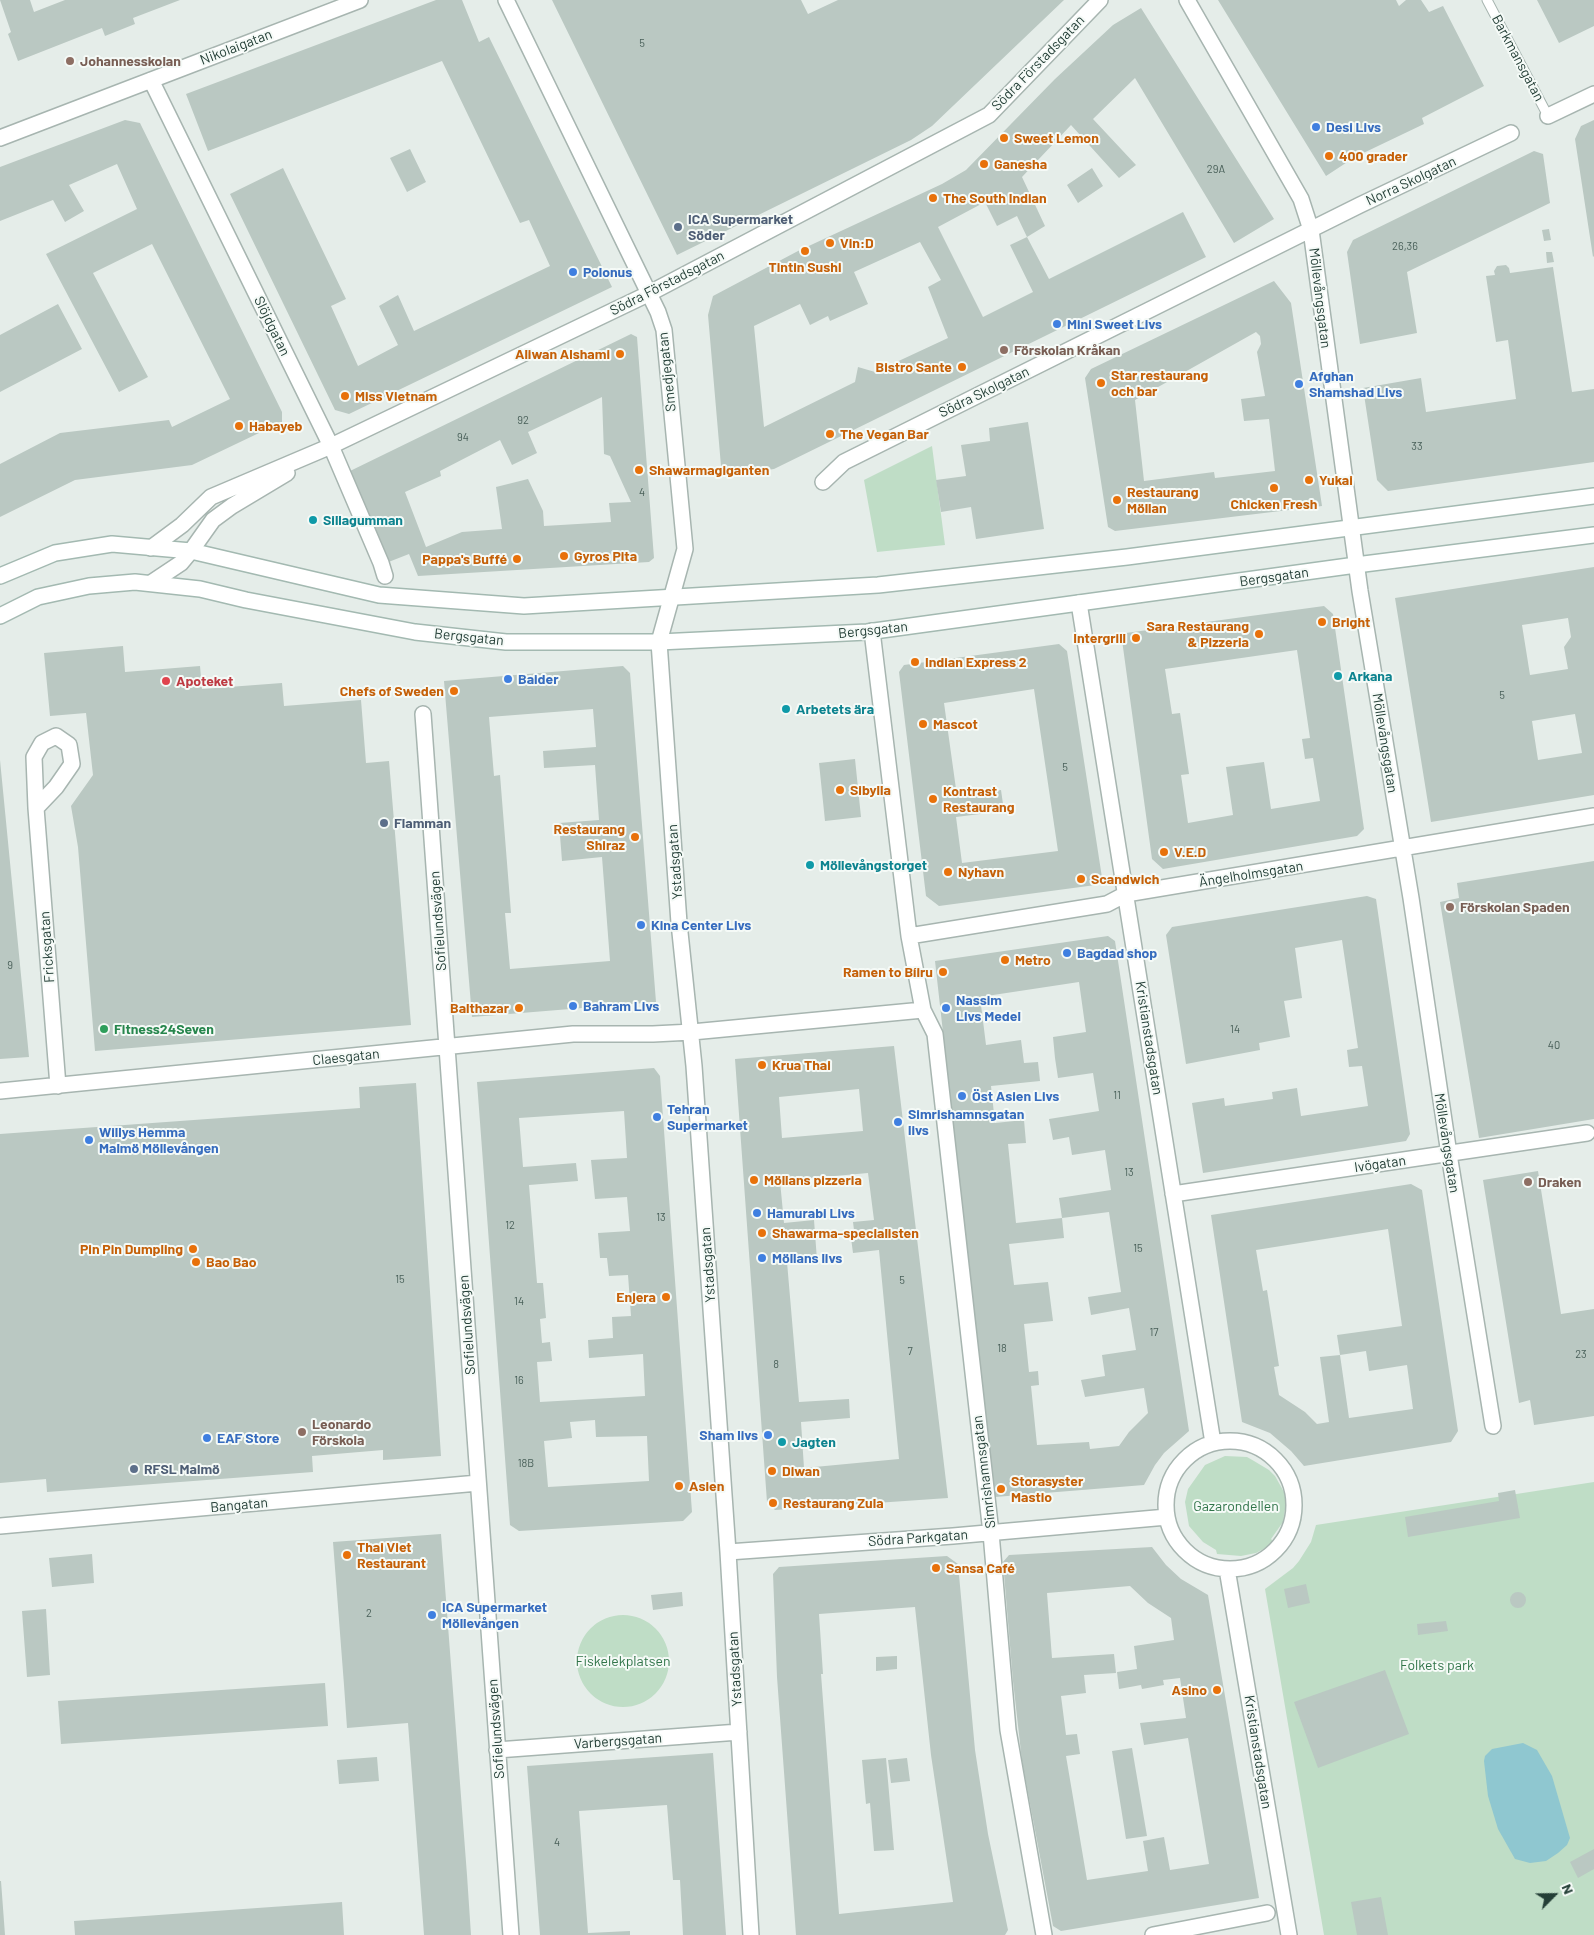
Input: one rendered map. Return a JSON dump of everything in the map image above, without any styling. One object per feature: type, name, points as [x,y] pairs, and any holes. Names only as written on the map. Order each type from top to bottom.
[{"type":"street","name":"Nikolaigatan","points":[[0,138],[360,0]]},
{"type":"street","name":"Smedjegatan","points":[[506,0],[658,312],[664,330],[684,549],[672,598]]},
{"type":"street","name":"Södra Förstadsgatan","points":[[151,548],[182,525],[211,497],[331,446],[648,294],[989,114],[1100,0]]},
{"type":"street","name":"Möllevångsgatan","points":[[1187,0],[1301,199],[1312,230],[1350,528],[1493,1426]]},
{"type":"street","name":"Slöjdgatan","points":[[151,80],[331,446],[385,576]]},
{"type":"street","points":[[1548,116],[1594,94]]},
{"type":"street","name":"Norra Skolgatan","points":[[1312,230],[1360,204],[1511,133]]},
{"type":"street","name":"Södra Skolgatan","points":[[823,482],[844,462],[1312,230]]},
{"type":"street","name":"Södra Förstadsgatan","points":[[151,583],[181,563],[213,520],[232,506],[331,446]]},
{"type":"street","points":[[0,576],[55,553],[112,544],[191,552],[380,595],[524,606],[888,584],[1127,557],[1594,496]]},
{"type":"street","name":"Bergsgatan","points":[[151,583],[200,589],[246,600],[415,632],[506,642],[660,642],[872,631],[1356,565],[1594,535]]},
{"type":"street","points":[[0,616],[38,597],[90,586],[135,582],[151,583]]},
{"type":"street","name":"Ystadsgatan","points":[[672,598],[660,642],[679,923],[692,1032],[728,1552],[751,1935]]},
{"type":"street","name":"Kristianstadsgatan","points":[[1079,604],[1213,1443]]},
{"type":"street","points":[[692,1032],[923,1010],[909,936],[872,631]]},
{"type":"street","name":"Sofielundsvägen","points":[[422,714],[511,1935]]},
{"type":"street","name":"Fricksgatan","points":[[36,808],[58,1086]]},
{"type":"street","name":"Ängelholmsgatan","points":[[909,936],[1107,904],[1126,894],[1594,816]]},
{"type":"street","name":"Simrishamnsgatan","points":[[923,1010],[935,1034],[991,1532],[1008,1730],[1044,1935]]},
{"type":"street","name":"Claesgatan","points":[[0,1091],[573,1034],[692,1032]]},
{"type":"street","name":"Ivögatan","points":[[1173,1194],[1587,1133]]},
{"type":"street","points":[[1228,1440],[1243,1442],[1257,1446],[1270,1454],[1285,1472],[1293,1493],[1292,1522],[1287,1535],[1279,1547],[1256,1564],[1242,1568],[1227,1569],[1199,1561],[1182,1547],[1172,1532],[1167,1517],[1166,1497],[1175,1471],[1181,1463],[1198,1449],[1213,1443],[1228,1440]]},
{"type":"street","name":"Bangatan","points":[[0,1526],[478,1483]]},
{"type":"street","name":"Södra Parkgatan","points":[[728,1552],[1167,1517]]},
{"type":"street","name":"Kristianstadsgatan","points":[[1227,1569],[1289,1935]]},
{"type":"street","name":"Varbergsgatan","points":[[497,1750],[739,1732]]},
{"type":"street","points":[[1153,1935],[1268,1913]]},
{"type":"lane","name":"Barkmansgatan","points":[[1487,0],[1548,116]]},
{"type":"green space","points":[[932,446],[945,545],[877,552],[864,480]]},
{"type":"green space","name":"Gazarondellen","points":[[1225,1456],[1247,1457],[1269,1470],[1275,1476],[1284,1492],[1286,1503],[1283,1522],[1271,1539],[1273,1541],[1269,1546],[1256,1553],[1241,1556],[1217,1554],[1216,1550],[1203,1542],[1189,1526],[1185,1502],[1188,1489],[1205,1465]]},
{"type":"green space","name":"Folkets park","points":[[1594,1482],[1594,1935],[1324,1935],[1265,1589],[1293,1568],[1299,1561],[1311,1542],[1316,1525]]},
{"type":"green space","name":"Fiskelekplatsen","points":[[623,1615],[641,1618],[656,1628],[666,1643],[669,1661],[666,1679],[656,1694],[641,1704],[623,1707],[605,1704],[590,1694],[580,1679],[577,1661],[580,1643],[590,1628],[605,1618]]},
{"type":"water","points":[[1523,1743],[1537,1750],[1552,1776],[1570,1838],[1567,1845],[1546,1861],[1530,1863],[1515,1859],[1498,1829],[1488,1796],[1485,1756],[1492,1749]]},
{"type":"building","points":[[0,0],[30,0],[34,12],[65,0],[180,0],[133,18],[135,24],[105,36],[102,28],[18,61],[8,34],[11,32]]},
{"type":"building","points":[[436,0],[462,0],[479,42],[489,37],[612,287],[349,414],[335,410],[230,194],[283,168],[346,299],[331,306],[358,366],[398,345],[379,306],[398,295],[414,331],[550,266],[529,220],[520,223],[442,61],[208,151],[186,94]]},
{"type":"building","points":[[552,0],[801,0],[808,14],[838,0],[1064,0],[932,126],[911,140],[677,255]]},
{"type":"building","points":[[1218,0],[1396,0],[1399,6],[1406,0],[1421,0],[1429,12],[1443,6],[1484,86],[1422,118],[1424,124],[1355,157],[1326,176]]},
{"type":"building","points":[[1537,0],[1594,0],[1594,26],[1559,43]]},
{"type":"building","points":[[1141,8],[1274,219],[1234,243],[1135,78],[1093,119],[1136,165],[1119,178],[1071,125],[1022,177],[1045,226],[1027,237],[1049,279],[1183,212],[1206,257],[774,469],[728,476],[721,466],[708,315],[713,296],[798,251],[942,184],[966,170],[1055,79],[1113,25]],"holes":[[[985,202],[997,226],[1017,216],[1027,237],[1010,245],[1033,292],[983,317],[938,227]],[[920,242],[941,280],[928,287],[948,338],[875,372],[858,367],[855,382],[764,427],[754,326],[800,304],[810,325],[828,316],[830,321],[868,304],[854,272]]]},
{"type":"building","points":[[125,120],[140,123],[282,412],[282,422],[192,465],[75,480],[0,517],[0,464],[60,433],[169,420],[172,427],[230,399],[152,244],[93,273],[148,377],[119,392],[46,254],[137,209],[117,164],[69,185],[84,211],[65,222],[53,200],[0,221],[0,167]]},
{"type":"building","points":[[1594,120],[1593,257],[1575,139],[1581,126]]},
{"type":"building","points":[[410,149],[426,182],[407,192],[390,158]]},
{"type":"building","points":[[1534,151],[1543,154],[1550,203],[1407,272],[1417,333],[1360,344],[1347,252],[1353,240]]},
{"type":"building","points":[[1092,168],[1103,186],[1078,203],[1067,185]]},
{"type":"building","points":[[1549,229],[1551,240],[1544,241],[1542,230]]},
{"type":"building","points":[[1546,252],[1552,252],[1554,262],[1547,263]]},
{"type":"building","points":[[1506,265],[1510,273],[1553,267],[1572,392],[1594,389],[1594,462],[1388,491],[1377,480],[1363,388],[1421,378],[1426,412],[1516,399],[1508,340],[1496,342],[1486,276],[1495,275],[1494,271],[1497,266]]},
{"type":"building","points":[[1274,281],[1291,303],[1322,506],[1115,531],[1108,527],[1085,378],[1091,369]],"holes":[[[1256,332],[1260,336],[1261,344],[1257,352],[1265,396],[1241,399],[1244,421],[1269,419],[1275,471],[1215,478],[1214,472],[1144,481],[1135,400]]]},
{"type":"building","points":[[58,304],[82,349],[0,392],[0,335]]},
{"type":"building","points":[[631,334],[637,337],[654,558],[649,562],[418,576],[409,554],[386,563],[348,472]],"holes":[[[602,397],[604,454],[610,456],[631,502],[609,503],[611,522],[544,526],[543,511],[528,479],[496,487],[502,529],[462,532],[426,547],[405,492],[441,476],[440,471],[500,440],[512,465],[537,453],[528,432]]]},
{"type":"building","points":[[1028,422],[1044,529],[976,539],[971,507],[941,512],[936,480],[966,476],[961,445],[990,441],[989,428]]},
{"type":"building","points":[[1594,567],[1594,795],[1431,822],[1395,598]],"holes":[[[1568,618],[1571,637],[1564,647],[1568,669],[1530,675],[1522,625]],[[1575,714],[1582,753],[1538,760],[1532,721]]]},
{"type":"building","points":[[1324,606],[1333,614],[1364,829],[1357,836],[1163,869],[1152,859],[1122,640],[1126,633]],"holes":[[[1297,650],[1310,738],[1302,739],[1305,759],[1313,758],[1320,801],[1271,809],[1264,762],[1226,767],[1233,815],[1188,823],[1181,775],[1189,774],[1180,713],[1172,714],[1165,669]]]},
{"type":"building","points":[[1059,644],[1067,651],[1103,884],[939,906],[926,896],[899,672],[904,665]],"holes":[[[1034,689],[1058,851],[962,863],[956,817],[1004,811],[1001,790],[957,796],[944,703]]]},
{"type":"building","points":[[123,646],[125,672],[200,666],[202,689],[282,683],[284,706],[361,700],[366,763],[389,761],[411,1025],[95,1051],[78,847],[71,806],[93,775],[86,713],[50,716],[44,653]]},
{"type":"building","points":[[623,666],[630,673],[656,1002],[472,1017],[444,681]],"holes":[[[593,709],[596,747],[543,751],[544,768],[595,765],[599,820],[559,823],[562,861],[602,857],[610,961],[510,969],[505,913],[511,913],[500,775],[494,776],[489,717]]]},
{"type":"building","name":"Sibylla","points":[[855,759],[861,817],[825,821],[819,763]]},
{"type":"building","points":[[0,760],[29,1057],[0,1059]]},
{"type":"building","points":[[1594,861],[1594,1119],[1479,1138],[1440,902],[1459,898],[1457,883]]},
{"type":"building","points":[[1367,896],[1376,899],[1410,1134],[1406,1141],[1203,1173],[1192,1103],[1224,1098],[1225,1106],[1273,1099],[1272,1092],[1297,1088],[1301,1116],[1368,1106],[1362,1066],[1349,1067],[1347,1050],[1358,1048],[1342,940],[1295,948],[1302,998],[1284,1001],[1290,1037],[1259,1043],[1260,1050],[1186,1064],[1166,935],[1172,927]]},
{"type":"building","points":[[1108,936],[1115,941],[1189,1431],[1164,1453],[1144,1485],[995,1497],[935,961]],"holes":[[[1079,982],[1086,1032],[1053,1037],[1058,1078],[1093,1073],[1099,1111],[1049,1119],[1053,1140],[1069,1137],[1072,1155],[1105,1150],[1111,1190],[1059,1198],[1062,1218],[1016,1223],[1008,1144],[1026,1143],[1024,1120],[995,1123],[991,1086],[1040,1081],[1038,1062],[1024,1063],[1021,1040],[986,1045],[980,997]],[[1109,1212],[1121,1292],[1088,1297],[1091,1315],[1129,1308],[1136,1350],[1102,1355],[1105,1376],[1081,1380],[1085,1397],[1144,1388],[1148,1413],[1129,1432],[1119,1446],[1090,1449],[1089,1442],[1037,1445],[1031,1386],[1039,1385],[1038,1371],[1029,1372],[1024,1324],[1053,1321],[1048,1282],[1014,1285],[1009,1244],[1064,1238],[1062,1218]]]},
{"type":"building","points":[[894,1046],[948,1498],[775,1510],[767,1502],[735,1059]],"holes":[[[859,1089],[863,1131],[782,1138],[779,1097]],[[868,1173],[874,1220],[853,1222],[855,1238],[851,1238],[853,1253],[879,1250],[899,1459],[804,1468],[801,1422],[850,1418],[849,1399],[799,1402],[787,1262],[817,1260],[814,1220],[784,1223],[780,1181]]]},
{"type":"building","points":[[654,1068],[660,1076],[692,1512],[683,1521],[519,1531],[510,1525],[477,1082]],"holes":[[[624,1111],[627,1158],[591,1160],[595,1199],[627,1197],[630,1231],[598,1233],[600,1258],[607,1258],[609,1276],[628,1275],[631,1316],[612,1317],[613,1338],[588,1340],[589,1358],[643,1354],[645,1396],[540,1402],[537,1362],[552,1361],[550,1342],[542,1343],[540,1319],[546,1318],[543,1283],[537,1283],[529,1185],[578,1181],[576,1163],[523,1167],[519,1118]],[[595,1420],[596,1437],[647,1436],[649,1481],[548,1487],[544,1441],[572,1438],[570,1422]]]},
{"type":"building","points":[[416,1083],[441,1456],[383,1460],[383,1450],[312,1456],[313,1472],[47,1492],[46,1479],[0,1483],[0,1134],[360,1108],[359,1087]]},
{"type":"building","points":[[1538,1171],[1561,1314],[1594,1309],[1594,1416],[1534,1425],[1530,1400],[1519,1403],[1483,1180]]},
{"type":"building","points":[[1411,1184],[1422,1190],[1458,1431],[1451,1442],[1304,1466],[1291,1451],[1270,1433],[1242,1422],[1211,1215]],"holes":[[[1388,1229],[1402,1326],[1337,1335],[1340,1355],[1320,1357],[1329,1422],[1317,1424],[1305,1412],[1279,1395],[1274,1367],[1279,1366],[1267,1290],[1263,1291],[1256,1250]],[[1366,1351],[1369,1371],[1407,1365],[1413,1409],[1349,1418],[1340,1355]]]},
{"type":"building","points":[[1515,1490],[1520,1518],[1408,1537],[1405,1517],[1499,1501],[1498,1493]]},
{"type":"building","points":[[441,1534],[471,1935],[424,1935],[408,1723],[347,1728],[333,1542]]},
{"type":"building","points":[[1152,1547],[1166,1565],[1181,1579],[1208,1595],[1259,1898],[1061,1931],[1053,1926],[1022,1761],[1003,1562],[1009,1555]],"holes":[[[1130,1586],[1148,1603],[1171,1618],[1174,1640],[1134,1646],[1137,1669],[1117,1672],[1119,1689],[1141,1685],[1142,1689],[1164,1685],[1163,1680],[1180,1678],[1186,1718],[1140,1723],[1144,1745],[1188,1738],[1209,1864],[1170,1870],[1164,1837],[1143,1841],[1148,1871],[1087,1880],[1066,1756],[1080,1754],[1077,1734],[1066,1735],[1061,1696],[1086,1693],[1084,1675],[1116,1673],[1114,1654],[1052,1658],[1047,1593]]]},
{"type":"building","points":[[92,1554],[94,1583],[52,1587],[49,1558]]},
{"type":"building","points":[[947,1556],[958,1564],[975,1750],[988,1834],[1008,1930],[1005,1935],[796,1935],[777,1677],[773,1574],[779,1567]],"holes":[[[915,1607],[931,1755],[953,1902],[839,1914],[821,1674],[823,1674],[819,1614]]]},
{"type":"building","points":[[1306,1584],[1310,1603],[1288,1608],[1284,1589]]},
{"type":"building","points":[[682,1592],[683,1606],[653,1610],[651,1595]]},
{"type":"building","points":[[1515,1592],[1521,1592],[1526,1597],[1524,1606],[1515,1608],[1510,1603],[1510,1597]]},
{"type":"building","points":[[46,1609],[50,1675],[27,1677],[22,1611]]},
{"type":"building","points":[[1446,1621],[1448,1631],[1418,1635],[1417,1624]]},
{"type":"building","points":[[897,1656],[897,1669],[876,1671],[876,1657]]},
{"type":"building","points":[[1385,1670],[1409,1734],[1318,1768],[1294,1702]]},
{"type":"building","points":[[325,1683],[328,1726],[61,1744],[58,1701]]},
{"type":"building","points":[[1132,1748],[1147,1836],[1126,1839],[1112,1751]]},
{"type":"building","points":[[713,1753],[726,1935],[683,1935],[680,1880],[673,1880],[667,1805],[579,1811],[588,1933],[630,1931],[630,1935],[540,1935],[527,1766]]},
{"type":"building","points":[[377,1757],[379,1781],[339,1784],[337,1760]]},
{"type":"building","points":[[886,1758],[894,1850],[874,1851],[870,1803],[866,1804],[862,1760]]},
{"type":"building","points":[[907,1758],[910,1781],[891,1783],[888,1760]]},
{"type":"building","points":[[1594,1849],[1594,1869],[1578,1878],[1570,1862]]},
{"type":"building","points":[[1,1881],[5,1935],[0,1935]]},
{"type":"building","points":[[1381,1897],[1388,1935],[1357,1935],[1351,1902]]},
{"type":"building","points":[[342,1902],[344,1935],[75,1935],[74,1921]]},
{"type":"place","name":"Johannesskolan","points":[[70,61]]},
{"type":"place","name":"Desi Livs","points":[[1316,127]]},
{"type":"place","name":"Sweet Lemon","points":[[1004,138]]},
{"type":"place","name":"400 grader","points":[[1329,156]]},
{"type":"place","name":"Ganesha","points":[[984,164]]},
{"type":"place","name":"The South Indian","points":[[933,198]]},
{"type":"place","name":"ICA Supermarket Söder","points":[[678,227]]},
{"type":"place","name":"Vin:D","points":[[830,243]]},
{"type":"place","name":"Tintin Sushi","points":[[805,251]]},
{"type":"place","name":"Polonus","points":[[573,272]]},
{"type":"place","name":"Mini Sweet Livs","points":[[1057,324]]},
{"type":"place","name":"Förskolan Kråkan","points":[[1004,350]]},
{"type":"place","name":"Aliwan Alshami","points":[[620,354]]},
{"type":"place","name":"Bistro Sante","points":[[962,367]]},
{"type":"place","name":"Star restaurang och bar","points":[[1101,383]]},
{"type":"place","name":"Afghan Shamshad Livs","points":[[1299,384]]},
{"type":"place","name":"Miss Vietnam","points":[[345,396]]},
{"type":"place","name":"Habayeb","points":[[239,426]]},
{"type":"place","name":"The Vegan Bar","points":[[830,434]]},
{"type":"place","name":"Shawarmagiganten","points":[[639,470]]},
{"type":"place","name":"Yukai","points":[[1309,480]]},
{"type":"place","name":"Chicken Fresh","points":[[1274,488]]},
{"type":"place","name":"Restaurang Möllan","points":[[1117,500]]},
{"type":"place","name":"Sillagumman","points":[[313,520]]},
{"type":"place","name":"Gyros Pita","points":[[564,556]]},
{"type":"place","name":"Pappa's Buffé","points":[[517,559]]},
{"type":"place","name":"Bright","points":[[1322,622]]},
{"type":"place","name":"Sara Restaurang & Pizzeria","points":[[1259,634]]},
{"type":"place","name":"Intergrill","points":[[1136,638]]},
{"type":"place","name":"Indian Express 2","points":[[915,662]]},
{"type":"place","name":"Arkana","points":[[1338,676]]},
{"type":"place","name":"Baider","points":[[508,679]]},
{"type":"place","name":"Apoteket","points":[[166,681]]},
{"type":"place","name":"Chefs of Sweden","points":[[454,691]]},
{"type":"place","name":"Arbetets ära","points":[[786,709]]},
{"type":"place","name":"Mascot","points":[[923,724]]},
{"type":"place","name":"Sibylla","points":[[840,790]]},
{"type":"place","name":"Kontrast Restaurang","points":[[933,799]]},
{"type":"place","name":"Flamman","points":[[384,823]]},
{"type":"place","name":"Restaurang Shiraz","points":[[635,837]]},
{"type":"place","name":"V.E.D","points":[[1164,852]]},
{"type":"place","name":"Möllevångstorget","points":[[810,865]]},
{"type":"place","name":"Nyhavn","points":[[948,872]]},
{"type":"place","name":"Scandwich","points":[[1081,879]]},
{"type":"place","name":"Förskolan Spaden","points":[[1450,907]]},
{"type":"place","name":"Kina Center Livs","points":[[641,925]]},
{"type":"place","name":"Bagdad shop","points":[[1067,953]]},
{"type":"place","name":"Metro","points":[[1005,960]]},
{"type":"place","name":"Ramen to Bíiru","points":[[943,972]]},
{"type":"place","name":"Bahram Livs","points":[[573,1006]]},
{"type":"place","name":"Balthazar","points":[[519,1008]]},
{"type":"place","name":"Nassim Livs Medel","points":[[946,1008]]},
{"type":"place","name":"Fitness24Seven","points":[[104,1029]]},
{"type":"place","name":"Krua Thai","points":[[762,1065]]},
{"type":"place","name":"Öst Asien Livs","points":[[962,1096]]},
{"type":"place","name":"Tehran Supermarket","points":[[657,1117]]},
{"type":"place","name":"Simrishamnsgatan livs","points":[[898,1122]]},
{"type":"place","name":"Willys Hemma Malmö Möllevången","points":[[89,1140]]},
{"type":"place","name":"Möllans pizzeria","points":[[754,1180]]},
{"type":"place","name":"Draken","points":[[1528,1182]]},
{"type":"place","name":"Hamurabi Livs","points":[[757,1213]]},
{"type":"place","name":"Shawarma-specialisten","points":[[762,1233]]},
{"type":"place","name":"Pin Pin Dumpling","points":[[193,1249]]},
{"type":"place","name":"Möllans livs","points":[[762,1258]]},
{"type":"place","name":"Bao Bao","points":[[196,1262]]},
{"type":"place","name":"Enjera","points":[[666,1297]]},
{"type":"place","name":"Leonardo Förskola","points":[[302,1432]]},
{"type":"place","name":"Sham livs","points":[[768,1435]]},
{"type":"place","name":"EAF Store","points":[[207,1438]]},
{"type":"place","name":"Jagten","points":[[782,1442]]},
{"type":"place","name":"RFSL Malmö","points":[[134,1469]]},
{"type":"place","name":"Diwan","points":[[772,1471]]},
{"type":"place","name":"Asien","points":[[679,1486]]},
{"type":"place","name":"Storasyster Mastio","points":[[1001,1489]]},
{"type":"place","name":"Restaurang Zula","points":[[773,1503]]},
{"type":"place","name":"Thai Viet Restaurant","points":[[347,1555]]},
{"type":"place","name":"Sansa Café","points":[[936,1568]]},
{"type":"place","name":"ICA Supermarket Möllevången","points":[[432,1615]]},
{"type":"place","name":"Asino","points":[[1217,1690]]}]
